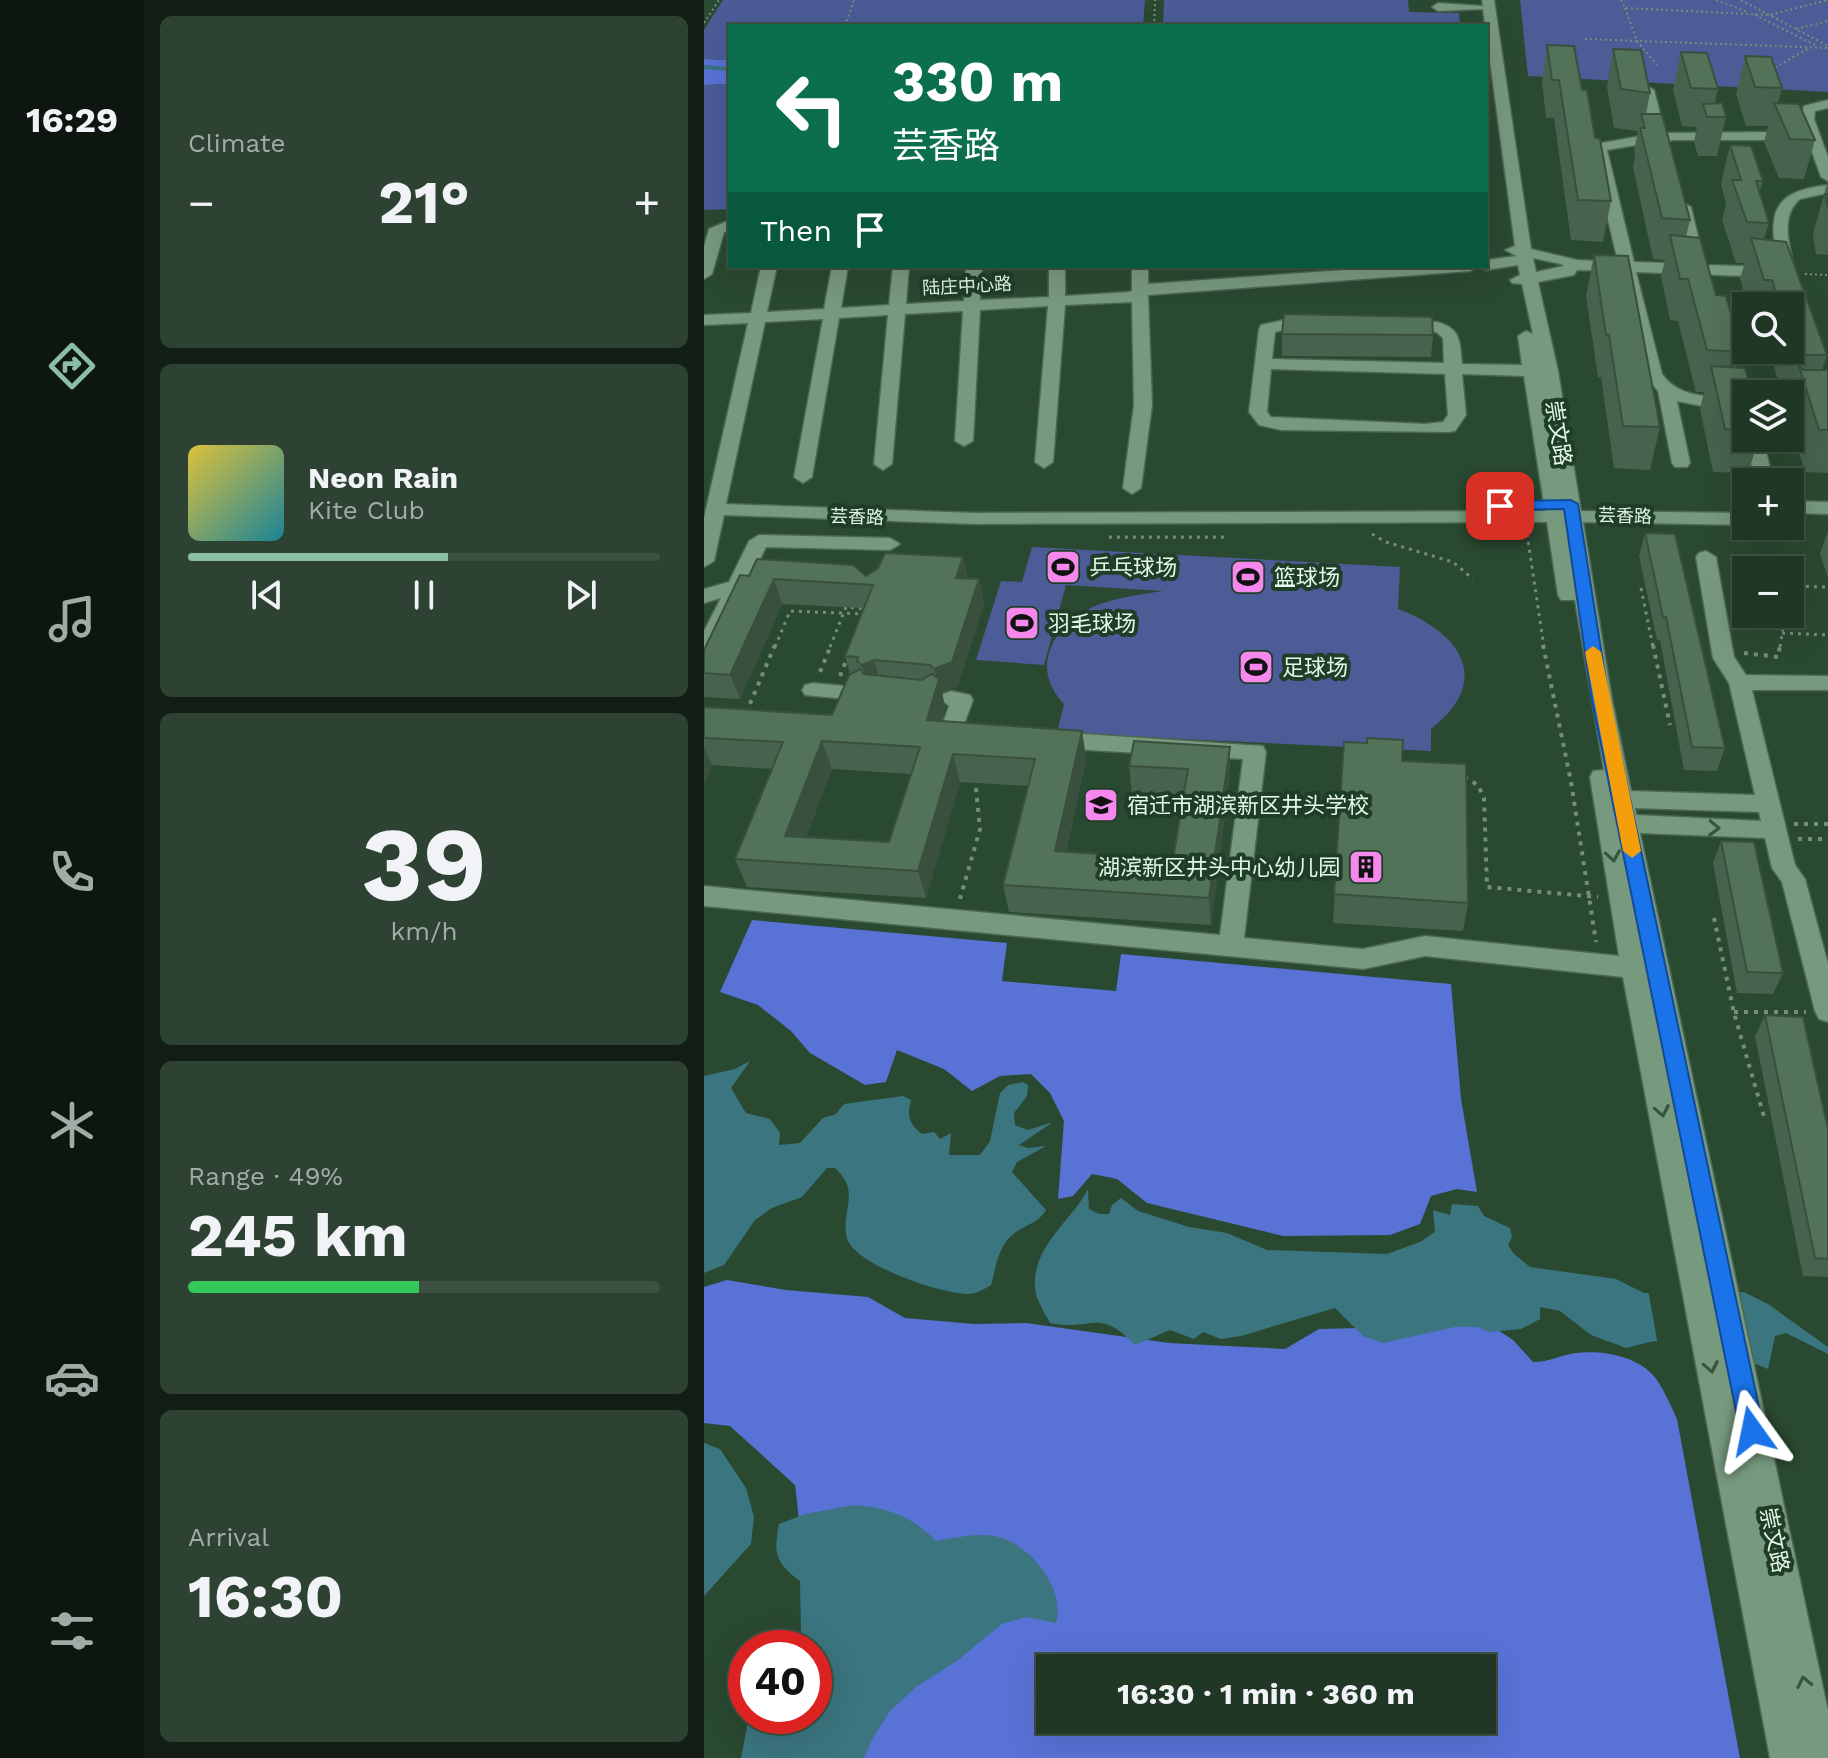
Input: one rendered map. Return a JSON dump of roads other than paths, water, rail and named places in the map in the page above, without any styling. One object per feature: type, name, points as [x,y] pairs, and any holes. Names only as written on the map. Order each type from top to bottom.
[{"type":"street","points":[[1438,7],[1481,3],[1481,24]]},
{"type":"street","name":"崇文路","points":[[1481,3],[1484,24]]},
{"type":"street","name":"崇文路","points":[[1488,49],[1521,264]]},
{"type":"street","name":"崇文路","points":[[1488,72],[1615,811],[1820,1758]]},
{"type":"street","points":[[1647,90],[1666,160]]},
{"type":"street","points":[[1828,104],[1809,109],[1807,119],[1828,177]]},
{"type":"street","points":[[1722,126],[1734,155]]},
{"type":"street","points":[[1681,463],[1666,391],[1653,374],[1629,267],[1599,160],[1601,147],[1722,126],[1811,136]]},
{"type":"street","points":[[1602,133],[1627,142]]},
{"type":"street","points":[[1488,265],[1566,260],[1573,265],[1629,267],[1700,276],[1790,279],[1779,212],[1784,202],[1794,196],[1828,189]]},
{"type":"street","points":[[1684,207],[1700,276]]},
{"type":"street","points":[[704,274],[717,229],[728,226]]},
{"type":"street","points":[[1521,264],[1568,272],[1573,265]]},
{"type":"street","points":[[704,561],[769,268]]},
{"type":"street","points":[[803,477],[840,268]]},
{"type":"street","points":[[883,464],[901,268]]},
{"type":"street","points":[[964,441],[974,268]]},
{"type":"street","points":[[1044,462],[1057,268]]},
{"type":"street","points":[[1132,488],[1137,470],[1142,406],[1140,268]]},
{"type":"street","name":"陆庄中心路","points":[[704,320],[1132,297],[1151,288],[1441,268]]},
{"type":"street","points":[[1293,323],[1443,328],[1451,338],[1455,421],[1449,427],[1425,429],[1281,425],[1265,421],[1258,412],[1263,364],[1267,329],[1293,323]]},
{"type":"street","points":[[1263,364],[1540,371]]},
{"type":"street","points":[[1666,391],[1701,401],[1732,400]]},
{"type":"street","points":[[1757,452],[1761,468]]},
{"type":"street","name":"芸香路","points":[[900,515],[1081,521],[1120,531],[1231,530],[1266,519],[1732,506]]},
{"type":"street","points":[[1804,507],[1828,508]]},
{"type":"street","name":"芸香路","points":[[717,509],[812,515],[1562,510],[1732,518]]},
{"type":"street","points":[[881,568],[900,515]]},
{"type":"street","points":[[1804,520],[1828,521]]},
{"type":"street","points":[[704,652],[753,550],[763,539],[890,544]]},
{"type":"street","points":[[1706,557],[1724,658],[1740,682],[1784,868],[1793,879],[1824,1010]]},
{"type":"street","points":[[704,596],[735,587]]},
{"type":"street","points":[[1740,682],[1828,683]]},
{"type":"street","points":[[813,690],[857,693]]},
{"type":"street","points":[[951,699],[962,700],[950,734],[993,736]]},
{"type":"street","points":[[1039,739],[1255,752],[1231,946]]},
{"type":"street","points":[[1615,811],[1772,819]]},
{"type":"street","name":"崇文路","points":[[1615,811],[1620,899],[1788,1758]]},
{"type":"street","points":[[704,896],[1363,959],[1425,946],[1634,968]]},
{"type":"waterway","points":[[704,67],[728,69]]},
{"type":"place","name":"乒乓球场","points":[[1063,567]]},
{"type":"place","name":"篮球场","points":[[1248,577]]},
{"type":"place","name":"羽毛球场","points":[[1022,623]]},
{"type":"place","name":"足球场","points":[[1256,667]]},
{"type":"place","name":"宿迁市湖滨新区井头学校","points":[[1101,805]]},
{"type":"place","name":"湖滨新区井头中心幼儿园","points":[[1366,867]]}]
